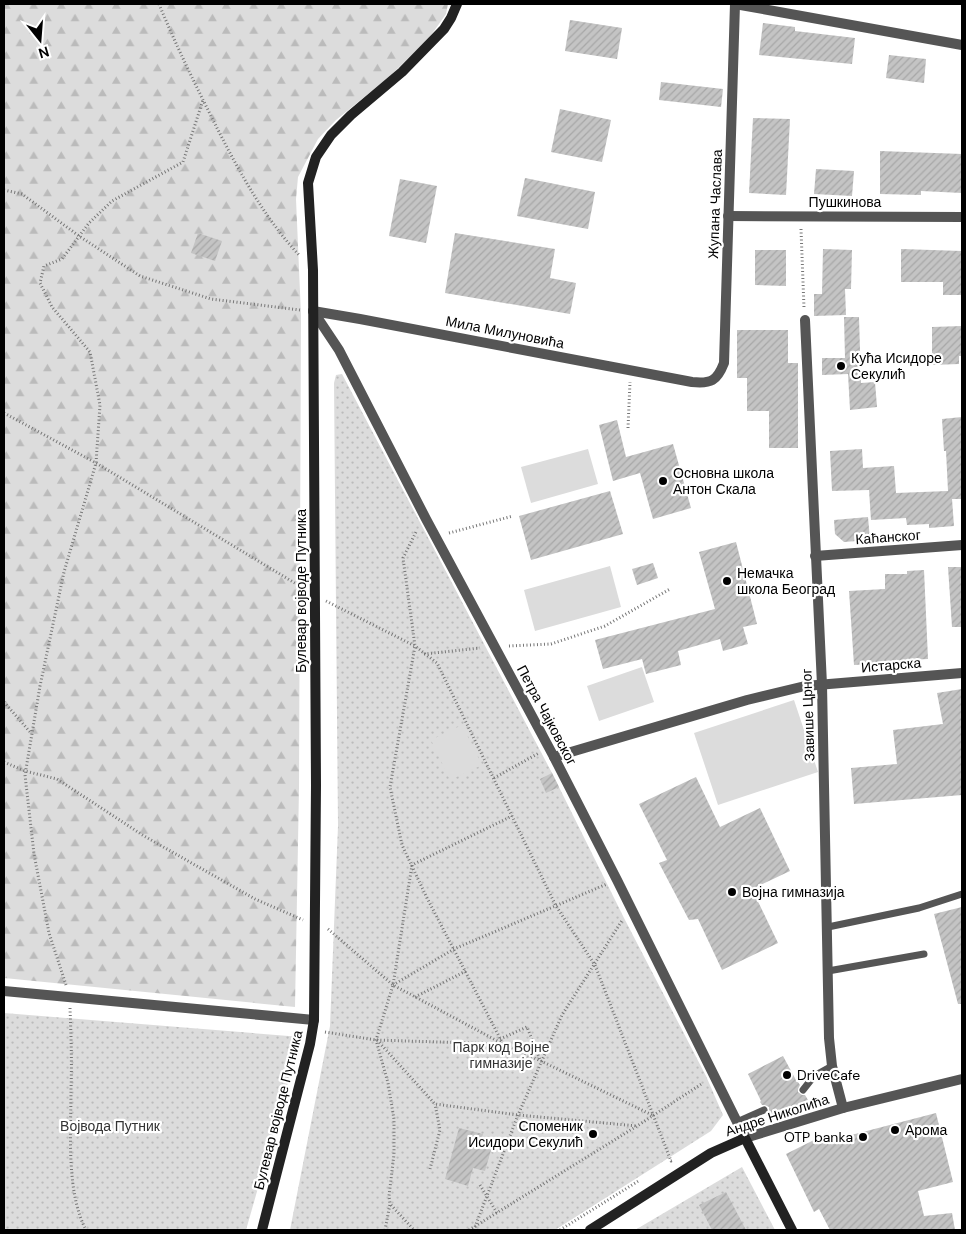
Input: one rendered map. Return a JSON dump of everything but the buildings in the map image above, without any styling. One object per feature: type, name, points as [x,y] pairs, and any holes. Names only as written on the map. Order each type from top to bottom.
[{"type":"street","name":"Булевар војводе Путника","points":[[262,1230],[314,1020],[315,596],[313,270],[308,183],[312,167],[320,150],[342,124],[402,72],[444,30],[457,4]]},
{"type":"street","points":[[735,4],[962,45]]},
{"type":"street","name":"Жупана Часлава","points":[[692,382],[704,383],[713,380],[720,372],[724,363],[735,4]]},
{"type":"street","name":"Пушкинова","points":[[728,216],[962,216]]},
{"type":"street","name":"Мила Милуновића","points":[[313,311],[631,369],[692,382]]},
{"type":"street","name":"Петра Чајковског","points":[[313,311],[339,350],[435,537],[551,752],[745,1138]]},
{"type":"street","name":"Завише Црног","points":[[805,320],[822,685],[829,1038],[832,1066],[843,1108]]},
{"type":"street","name":"Каћанског","points":[[816,556],[962,545]]},
{"type":"street","name":"Истарска","points":[[551,752],[806,686],[962,674]]},
{"type":"street","points":[[4,991],[314,1020]]},
{"type":"street","name":"Андре Николића","points":[[590,1230],[711,1154],[745,1138],[843,1108],[962,1079]]},
{"type":"street","points":[[745,1138],[792,1230]]},
{"type":"lane","points":[[828,927],[919,908],[962,894]]},
{"type":"lane","points":[[828,971],[924,954]]},
{"type":"lane","points":[[803,1090],[814,1076],[832,1066]]},
{"type":"lane","points":[[737,1122],[764,1110]]},
{"type":"path","points":[[159,4],[182,57],[238,168],[281,235],[313,270]]},
{"type":"path","points":[[86,1230],[72,1180],[72,1056],[69,996],[49,933],[34,854],[25,771],[40,686],[64,572],[96,464],[100,405],[90,352],[52,307],[40,283],[44,266],[62,259],[89,223],[112,201],[183,162],[203,100]]},
{"type":"path","points":[[4,190],[22,194],[79,236],[140,276],[211,299],[313,311]]},
{"type":"path","points":[[800,216],[805,320]]},
{"type":"path","points":[[628,428],[631,369]]},
{"type":"path","points":[[4,413],[96,464],[315,596],[414,646],[437,663],[556,906],[594,965],[671,1161]]},
{"type":"path","points":[[435,537],[513,516]]},
{"type":"path","points":[[414,534],[404,558],[414,646],[390,787],[402,844],[427,898],[503,1044]]},
{"type":"path","points":[[424,654],[494,646],[551,644],[605,626],[670,590]]},
{"type":"path","points":[[4,702],[32,734]]},
{"type":"path","points":[[494,778],[551,752]]},
{"type":"path","points":[[4,762],[25,771],[57,779],[144,836],[255,899],[329,930],[393,985],[414,997],[503,1044],[653,1116]]},
{"type":"path","points":[[412,865],[512,816]]},
{"type":"path","points":[[385,1230],[390,1204],[394,1119],[388,1083],[376,1040],[393,985],[412,865]]},
{"type":"path","points":[[393,985],[454,950],[617,880]]},
{"type":"path","points":[[472,1229],[487,1196],[518,1115],[562,1015],[631,908]]},
{"type":"path","points":[[414,997],[466,971]]},
{"type":"path","points":[[500,1039],[527,1027],[541,1061]]},
{"type":"path","points":[[312,1033],[324,1031],[376,1040],[503,1044]]},
{"type":"path","points":[[376,1040],[435,1104],[440,1130],[430,1169]]},
{"type":"path","points":[[472,1229],[714,1077]]},
{"type":"path","points":[[435,1104],[518,1115],[637,1126]]},
{"type":"path","points":[[664,1166],[679,1157]]},
{"type":"path","points":[[560,1230],[648,1176]]},
{"type":"path","points":[[480,1185],[497,1213]]},
{"type":"path","points":[[390,1204],[414,1230]]},
{"type":"green space","points":[[4,4],[448,4],[446,14],[429,38],[389,77],[336,120],[318,139],[298,177],[296,199],[301,315],[299,788],[295,1007],[4,978]]},
{"type":"green space","name":"Парк код Војне гимназије","points":[[342,374],[552,773],[624,918],[706,1076],[723,1115],[711,1131],[555,1230],[290,1230],[330,1026],[338,826],[334,383],[336,375]]},
{"type":"green space","points":[[588,449],[598,484],[531,503],[521,467]]},
{"type":"green space","points":[[610,566],[621,607],[535,631],[524,590]]},
{"type":"green space","points":[[642,667],[654,702],[599,721],[587,686]]},
{"type":"green space","points":[[794,700],[818,772],[718,805],[694,733]]},
{"type":"green space","points":[[462,725],[482,765],[450,780],[431,740]]},
{"type":"green space","name":"Војвода Путник","points":[[4,1013],[301,1037],[246,1230],[4,1230]]},
{"type":"green space","points":[[742,1167],[775,1230],[635,1230]]},
{"type":"place","name":"Кућа Исидоре Секулић","points":[[841,366]]},
{"type":"place","name":"Основна школа Антон Скала","points":[[663,481]]},
{"type":"place","name":"Немачка школа Београд","points":[[727,581]]},
{"type":"place","name":"Војна гимназија","points":[[732,892]]},
{"type":"place","name":"DriveCafe","points":[[787,1075]]},
{"type":"place","name":"Арома","points":[[895,1130]]},
{"type":"place","name":"Споменик Исидори Секулић","points":[[593,1134]]},
{"type":"place","name":"OTP banka","points":[[863,1137]]}]
